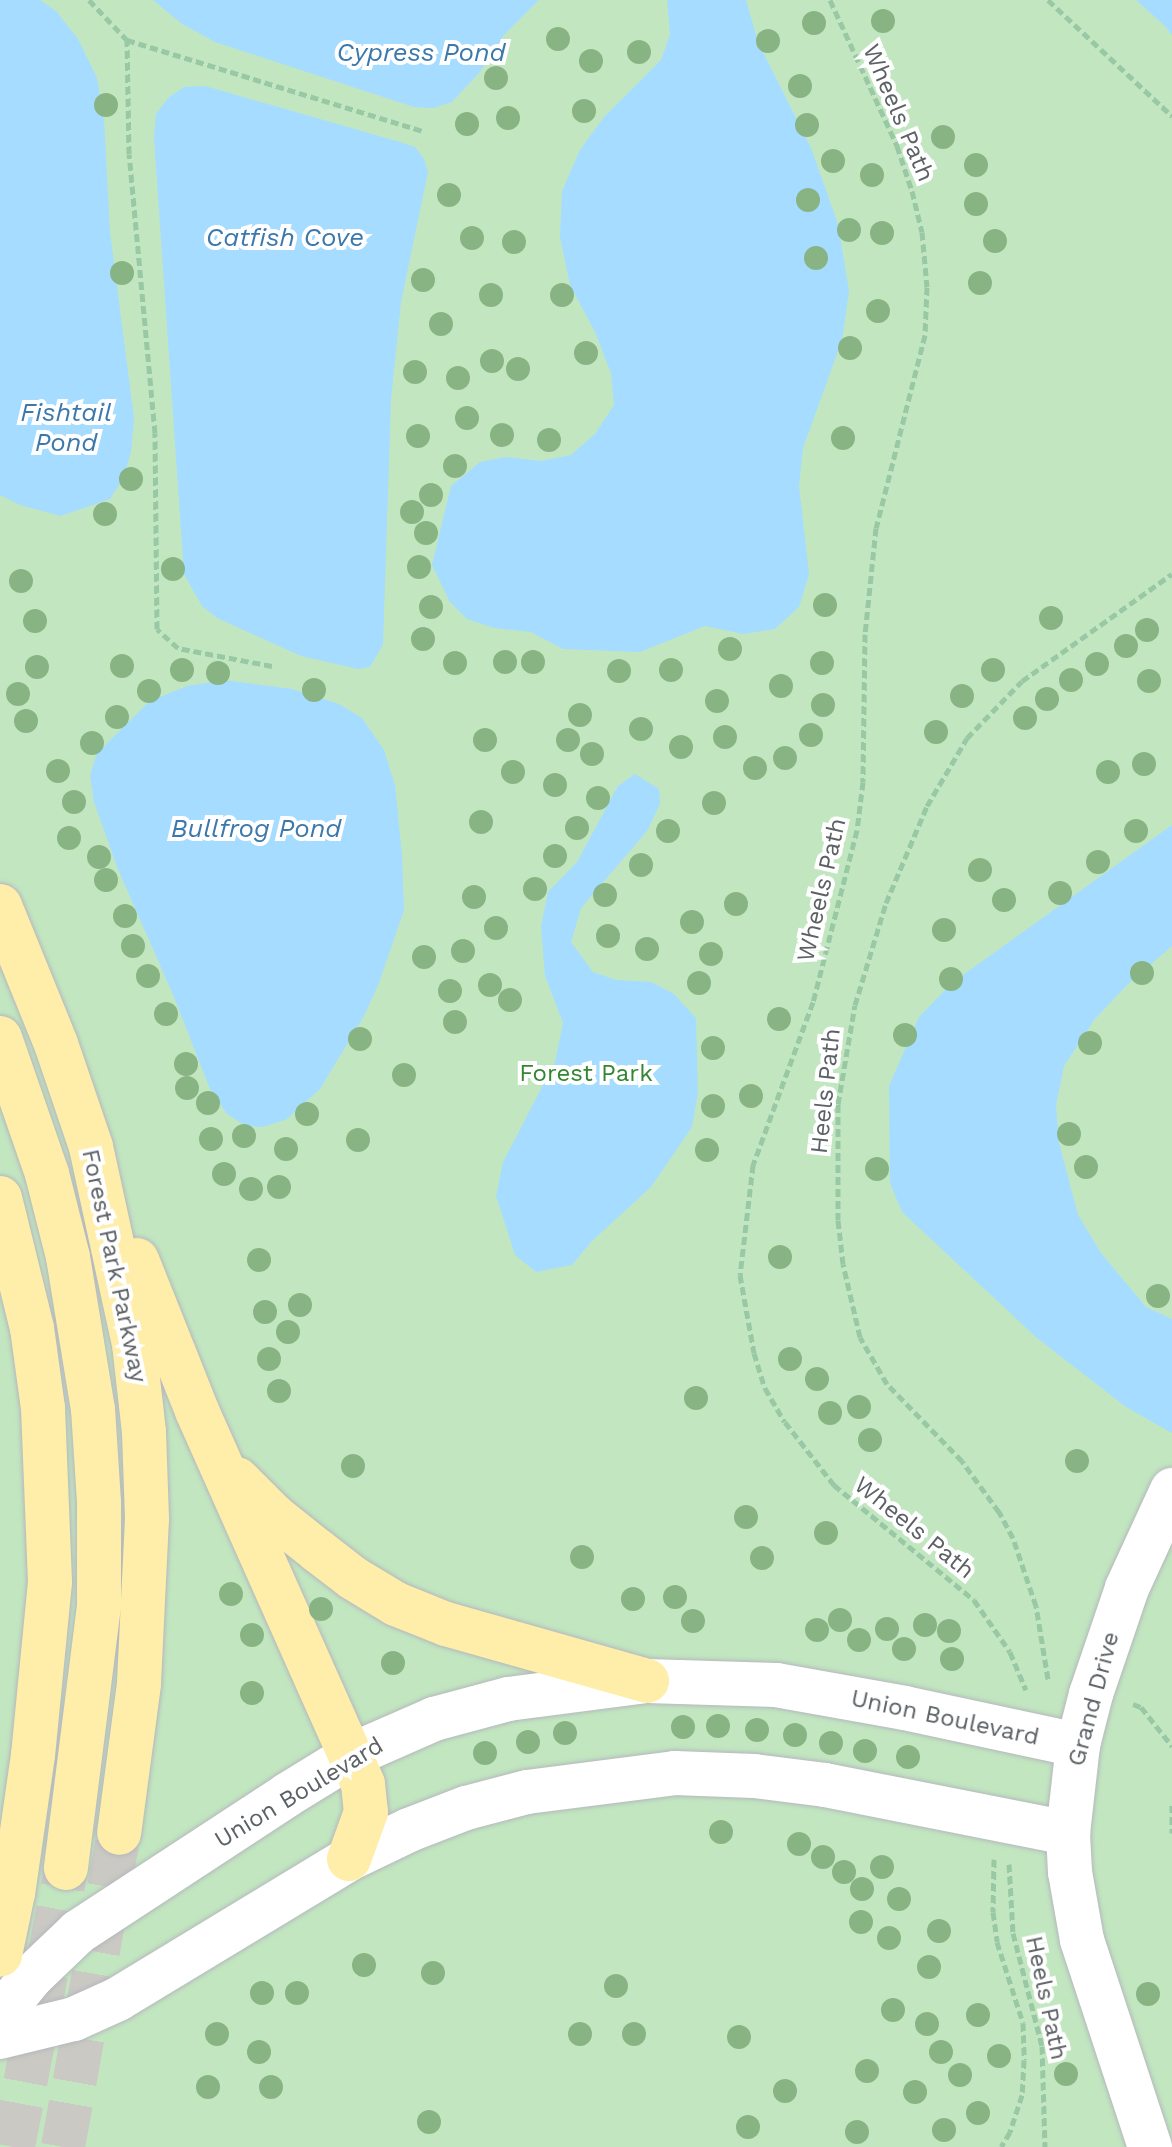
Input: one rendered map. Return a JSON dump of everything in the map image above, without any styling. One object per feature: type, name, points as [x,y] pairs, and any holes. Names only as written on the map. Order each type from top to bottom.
[{"type":"main road","name":"Forest Park Parkway","points":[[0,906],[56,1044],[91,1147],[134,1344],[144,1432],[147,1519],[139,1684],[119,1833]]},
{"type":"main road","name":"Forest Park Parkway","points":[[0,1038],[47,1174],[71,1272],[93,1409],[99,1503],[99,1606],[66,1868]]},
{"type":"main road","points":[[91,1147],[218,1459],[363,1784],[366,1812],[349,1859]]},
{"type":"main road","points":[[0,1198],[32,1328],[43,1408],[49,1489],[50,1582],[33,1755],[0,1955]]},
{"type":"main road","points":[[218,1459],[285,1525],[353,1578],[396,1604],[446,1624],[647,1681]]},
{"type":"street","name":"Grand Drive","points":[[1150,2147],[1082,1940],[1070,1872],[1068,1833],[1078,1745],[1127,1588],[1172,1490]]},
{"type":"street","name":"Union Boulevard","points":[[0,2015],[32,1976],[78,1932],[352,1755],[434,1719],[508,1699],[647,1681],[776,1685],[905,1708],[1078,1745]]},
{"type":"street","points":[[0,2037],[74,2019],[118,1999],[349,1859],[409,1830],[466,1808],[527,1792],[675,1773],[754,1776],[825,1785],[1068,1833]]},
{"type":"path","points":[[89,0],[127,40],[422,131]]},
{"type":"path","name":"Wheels Path","points":[[830,0],[897,146],[912,191],[922,232],[927,287],[925,335],[876,528],[865,634],[863,782],[857,830],[813,1002],[753,1165],[740,1275],[754,1353],[765,1388],[785,1422],[834,1485],[974,1600],[1010,1652],[1027,1695]]},
{"type":"path","points":[[1048,0],[1172,116]]},
{"type":"path","points":[[127,40],[129,154],[155,433],[157,629],[178,648],[272,666]]},
{"type":"path","name":"Heels Path","points":[[1048,1675],[1036,1606],[1013,1538],[999,1512],[962,1461],[887,1384],[860,1337],[846,1278],[838,1220],[838,1104],[855,1005],[886,903],[927,806],[967,738],[1022,681],[1172,574]]},
{"type":"path","points":[[1125,1702],[1141,1707],[1172,1746]]},
{"type":"path","points":[[1172,1805],[1172,1833]]},
{"type":"path","name":"Heels Path","points":[[1009,1856],[1013,1933],[1042,2046],[1045,2147]]},
{"type":"path","points":[[994,1858],[993,1912],[997,1942],[1023,2023],[1024,2060],[1022,2095],[1010,2132],[1001,2147]]},
{"type":"green space","name":"Forest Park","points":[[0,0],[1172,0],[1172,2147],[0,2147]]},
{"type":"water","name":"Fishtail Pond","points":[[0,0],[40,0],[56,11],[78,39],[97,78],[104,120],[110,232],[134,418],[131,452],[123,479],[110,499],[61,516],[20,505],[0,495]]},
{"type":"water","name":"Cypress Pond","points":[[153,0],[539,0],[504,35],[479,73],[452,102],[433,108],[414,107],[215,42],[182,24]]},
{"type":"water","points":[[667,0],[746,0],[758,42],[811,148],[838,224],[849,291],[842,340],[803,448],[799,486],[809,574],[799,607],[775,629],[743,634],[705,626],[640,652],[563,649],[531,632],[494,628],[467,619],[450,602],[432,565],[451,486],[480,462],[506,457],[541,461],[571,455],[595,434],[614,405],[611,373],[595,332],[570,285],[560,237],[562,191],[580,150],[604,117],[661,60],[670,35]]},
{"type":"water","points":[[1136,0],[1172,0],[1172,35],[1165,26]]},
{"type":"water","name":"Catfish Cove","points":[[205,86],[415,147],[424,159],[428,172],[401,302],[391,400],[383,645],[370,667],[358,669],[301,656],[217,618],[202,606],[184,574],[154,138],[156,114],[168,98],[184,87]]},
{"type":"water","name":"Bullfrog Pond","points":[[224,680],[292,689],[339,704],[362,718],[384,750],[395,785],[402,855],[404,910],[364,1016],[320,1089],[287,1119],[263,1127],[246,1126],[227,1114],[210,1089],[117,867],[94,802],[90,776],[97,753],[150,701],[187,686]]},
{"type":"water","points":[[635,774],[659,789],[660,804],[647,831],[581,908],[571,942],[593,972],[616,980],[651,982],[674,994],[696,1018],[698,1093],[692,1127],[651,1187],[592,1241],[572,1265],[536,1272],[515,1255],[496,1196],[503,1162],[555,1062],[563,1023],[545,976],[541,926],[548,892],[577,862],[618,786]]},
{"type":"water","points":[[1172,825],[1172,946],[1128,984],[1094,1020],[1064,1066],[1056,1105],[1059,1143],[1078,1215],[1101,1253],[1146,1307],[1172,1319],[1172,1433],[1126,1407],[1037,1338],[902,1212],[890,1183],[889,1086],[919,1017],[952,983]]},
{"type":"tunnel","points":[[63,2147],[119,1833]]},
{"type":"tunnel","points":[[13,2147],[66,1868]]}]
